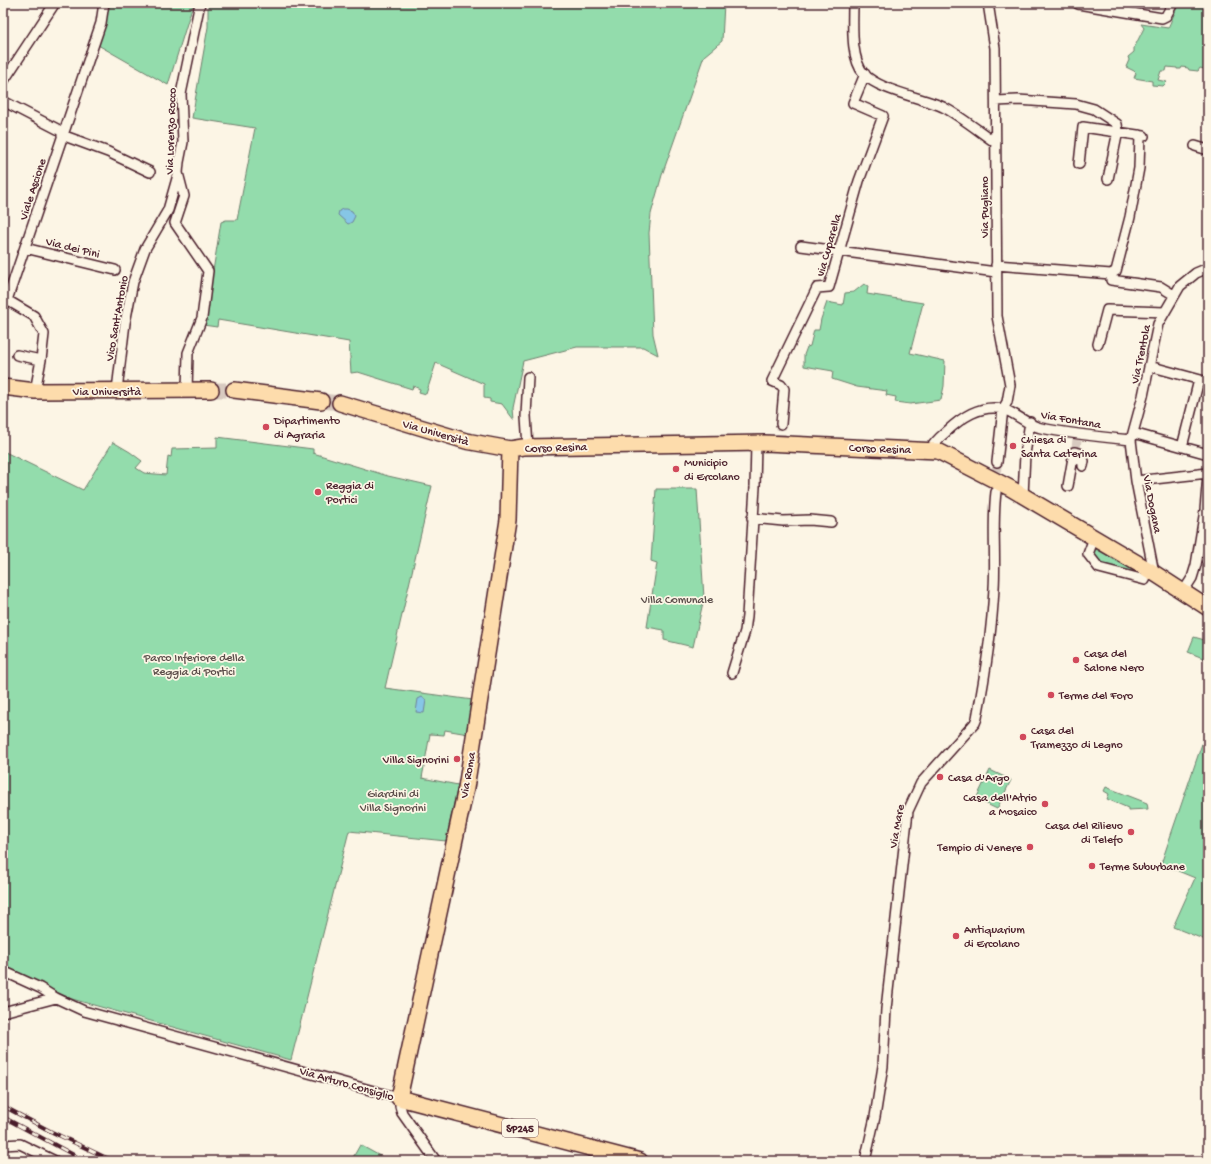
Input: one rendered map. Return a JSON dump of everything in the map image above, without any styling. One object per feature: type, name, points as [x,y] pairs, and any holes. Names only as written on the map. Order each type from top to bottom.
[{"type":"main road","name":"Via Università","points":[[3,386],[35,391],[211,390]]},
{"type":"main road","points":[[234,390],[321,401]]},
{"type":"main road","name":"Via Università","points":[[340,403],[466,441],[510,449]]},
{"type":"main road","name":"Corso Resina","points":[[510,449],[528,447],[756,443],[938,451],[1023,496],[1152,572],[1208,608]]},
{"type":"main road","name":"Via Roma","points":[[401,1098],[466,788],[508,520],[510,449]]},
{"type":"main road","name":"Via Arturo Consiglio","points":[[401,1098],[640,1161]]},
{"type":"street","points":[[3,82],[55,3]]},
{"type":"street","name":"Viale Ascione","points":[[35,391],[44,334],[34,316],[7,300],[101,23],[104,3]]},
{"type":"street","name":"Via Lorenzo Rocco","points":[[188,391],[188,353],[202,318],[208,271],[175,223],[184,196],[178,173],[183,142],[182,94],[200,3]]},
{"type":"street","points":[[852,3],[854,45],[857,61],[865,74],[880,84],[943,107],[996,143]]},
{"type":"street","name":"Via Pugliano","points":[[988,3],[995,48],[996,316],[1010,385],[1007,402],[1003,409],[997,462]]},
{"type":"street","points":[[1078,4],[1162,18],[1166,16],[1173,3]]},
{"type":"street","name":"via Cuparella","points":[[781,424],[784,389],[781,385],[772,381],[816,288],[828,287],[840,251],[859,181],[883,116],[853,104],[865,74]]},
{"type":"street","points":[[996,101],[1018,100],[1076,104],[1094,109],[1117,124],[1118,131],[1108,179]]},
{"type":"street","points":[[3,101],[63,133],[150,172]]},
{"type":"street","points":[[801,246],[996,269],[1111,274],[1116,271],[1130,217],[1140,168],[1142,136],[1118,131],[1083,127],[1079,164]]},
{"type":"street","points":[[1195,146],[1208,150]]},
{"type":"street","name":"Vico Sant'Antonio","points":[[117,390],[125,323],[133,282],[145,249],[168,210],[178,173]]},
{"type":"street","name":"Via dei Pini","points":[[25,248],[115,270]]},
{"type":"street","name":"Via Trentola","points":[[1132,436],[1143,396],[1158,324],[1180,286],[1196,274],[1208,268]]},
{"type":"street","points":[[1111,274],[1111,280],[1161,287],[1174,295]]},
{"type":"street","points":[[1098,344],[1107,310],[1165,312]]},
{"type":"street","points":[[17,355],[41,360]]},
{"type":"street","points":[[1149,366],[1204,381],[1182,447]]},
{"type":"street","points":[[528,377],[526,416],[528,447]]},
{"type":"street","name":"Via Fontana","points":[[930,450],[933,444],[959,420],[968,414],[987,409],[1003,409],[1038,427],[1078,436],[1132,436],[1208,454]]},
{"type":"street","points":[[1023,496],[1025,454],[1030,422]]},
{"type":"street","name":"Via Dogana","points":[[1132,436],[1136,481],[1152,572]]},
{"type":"street","points":[[732,673],[745,631],[747,616],[755,487],[756,443]]},
{"type":"street","points":[[1068,486],[1074,452],[1076,451],[1079,453],[1079,460],[1084,461],[1083,466]]},
{"type":"street","points":[[1136,481],[1208,474],[1205,510],[1196,565],[1192,578],[1183,592]]},
{"type":"street","name":"Via Mare","points":[[865,1161],[875,1117],[883,1066],[886,1009],[908,811],[921,783],[975,723],[977,718],[989,640],[994,589],[995,557],[993,513],[996,492]]},
{"type":"street","points":[[752,518],[783,521],[810,520],[831,522]]},
{"type":"street","points":[[1094,538],[1088,554],[1099,568],[1145,580],[1152,572]]},
{"type":"street","name":"Via Arturo Consiglio","points":[[3,971],[84,1011],[401,1098]]},
{"type":"street","points":[[29,1005],[37,998],[40,988]]},
{"type":"street","points":[[3,1012],[56,998]]},
{"type":"street","points":[[401,1098],[400,1106],[402,1113],[436,1161]]},
{"type":"street","points":[[3,1145],[20,1144],[55,1161]]},
{"type":"green space","points":[[110,3],[137,3],[145,7],[147,3],[193,4],[168,85],[98,45]]},
{"type":"green space","points":[[208,3],[724,3],[722,41],[704,56],[662,175],[651,214],[649,233],[653,334],[658,355],[643,347],[577,347],[523,361],[513,408],[514,420],[502,404],[490,402],[490,399],[484,398],[484,384],[436,363],[426,394],[419,392],[420,389],[413,386],[412,389],[358,372],[351,373],[349,342],[218,320],[217,327],[203,325],[221,222],[226,220],[237,220],[255,128],[192,118],[208,27]]},
{"type":"green space","points":[[1179,3],[1208,3],[1208,70],[1200,68],[1198,71],[1189,70],[1188,68],[1182,67],[1181,69],[1177,69],[1167,67],[1166,71],[1161,71],[1158,80],[1167,82],[1163,86],[1152,85],[1152,81],[1134,78],[1136,73],[1126,67],[1129,60],[1128,57],[1134,52],[1134,48],[1144,28],[1141,24],[1168,28]]},
{"type":"green space","points":[[864,284],[868,286],[867,294],[923,303],[910,353],[945,361],[944,386],[941,400],[910,404],[895,402],[896,397],[886,395],[887,391],[857,387],[832,379],[833,371],[804,366],[804,355],[807,347],[810,346],[814,330],[819,330],[827,302],[843,305],[845,293],[854,292]]},
{"type":"green space","name":"Parco Inferiore della Reggia di Portici","points":[[217,437],[313,449],[313,453],[388,476],[432,486],[385,688],[473,700],[468,734],[445,730],[444,735],[430,734],[422,778],[458,785],[446,841],[349,831],[291,1060],[72,999],[3,967],[3,451],[83,490],[113,442],[142,461],[136,468],[144,473],[166,475],[168,456],[171,457],[172,449],[217,448]]},
{"type":"green space","name":"Villa Comunale","points":[[656,489],[697,489],[704,598],[693,647],[664,640],[664,630],[647,627],[657,563],[651,561]]},
{"type":"green space","points":[[1092,547],[1138,572],[1136,578],[1107,569],[1089,552]]},
{"type":"green space","points":[[1194,637],[1208,641],[1208,660],[1188,652]]},
{"type":"green space","points":[[1206,732],[1208,732],[1208,941],[1173,927],[1195,878],[1161,864]]},
{"type":"green space","points":[[990,770],[1011,780],[997,809],[976,799]]},
{"type":"green space","points":[[1106,787],[1147,803],[1148,809],[1128,810],[1128,808],[1107,799],[1109,794],[1104,791]]},
{"type":"green space","points":[[360,1145],[389,1161],[351,1161]]},
{"type":"water","points":[[342,209],[352,211],[355,216],[352,222],[348,224],[338,215],[339,211]]},
{"type":"water","points":[[422,697],[426,700],[424,713],[416,712],[418,699]]},
{"type":"tunnel","points":[[211,390],[234,390]]},
{"type":"tunnel","points":[[321,401],[340,403]]},
{"type":"tunnel","points":[[781,424],[781,443]]},
{"type":"tunnel","points":[[1076,449],[1077,439]]},
{"type":"tunnel","points":[[996,485],[997,462]]},
{"type":"railway","points":[[3,1106],[52,1132],[113,1161]]},
{"type":"railway","points":[[3,1117],[85,1161]]},
{"type":"place","name":"Dipartimento di Agraria","points":[[266,427]]},
{"type":"place","name":"Chiesa di Santa Caterina","points":[[1013,446]]},
{"type":"place","name":"Municipio di Ercolano","points":[[676,469]]},
{"type":"place","name":"Reggia di Portici","points":[[318,492]]},
{"type":"place","name":"Casa del Salone Nero","points":[[1076,660]]},
{"type":"place","name":"Terme del Foro","points":[[1051,695]]},
{"type":"place","name":"Casa del Tramezzo di Legno","points":[[1023,737]]},
{"type":"place","name":"Villa Signorini","points":[[457,759]]},
{"type":"place","name":"Casa d'Argo","points":[[940,777]]},
{"type":"place","name":"Casa dell'Atrio a Mosaico","points":[[1045,804]]},
{"type":"place","name":"Casa del Rilievo di Telefo","points":[[1131,832]]},
{"type":"place","name":"Tempio di Venere","points":[[1030,847]]},
{"type":"place","name":"Terme Suburbane","points":[[1092,866]]},
{"type":"place","name":"Antiquarium di Ercolano","points":[[956,936]]},
{"type":"park label","name":"Giardini di Villa Signorini","points":[[393,800]]}]
